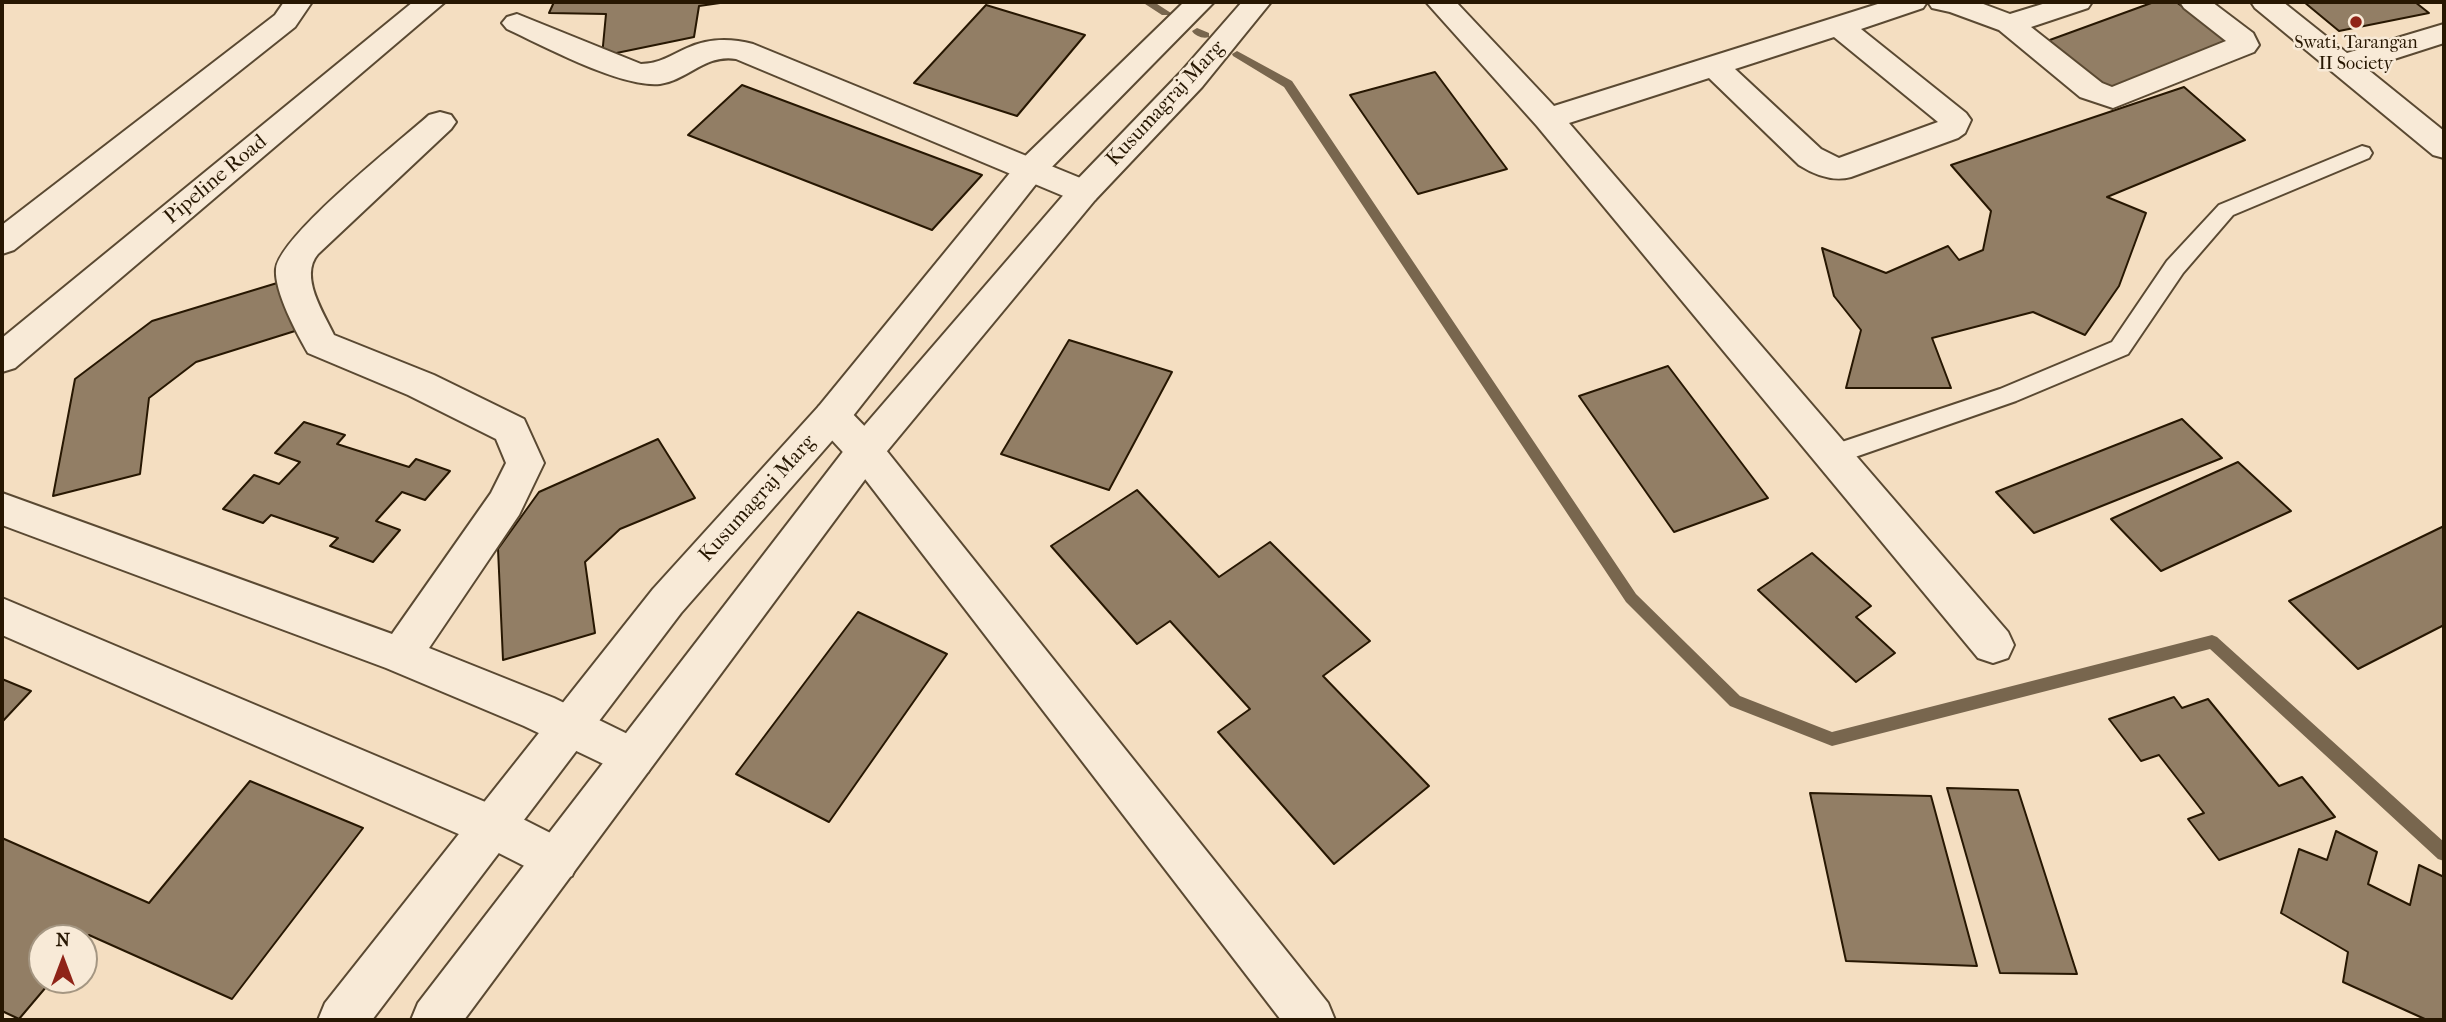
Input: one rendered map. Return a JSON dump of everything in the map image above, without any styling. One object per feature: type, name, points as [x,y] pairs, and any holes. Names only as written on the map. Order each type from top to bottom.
[{"type":"street","points":[[2,242],[285,20],[295,10],[298,2]]},
{"type":"street","name":"Pipeline Road","points":[[2,358],[431,2]]},
{"type":"street","name":"Kusumagraj Marg","points":[[342,1020],[667,601],[832,416],[1029,171],[1200,2]]},
{"type":"street","points":[[1440,2],[1548,119],[1993,645]]},
{"type":"street","points":[[1548,119],[1723,74],[1848,33],[1913,2]]},
{"type":"street","points":[[1942,2],[1954,3],[2009,24],[2091,90],[2113,98],[2244,46],[2243,40],[2194,2]]},
{"type":"street","points":[[2009,24],[2078,2]]},
{"type":"street","points":[[2265,2],[2444,147]]},
{"type":"street","name":"Kusumagraj Marg","points":[[435,1020],[865,451],[1084,192],[1191,80],[1253,8]]},
{"type":"street","points":[[517,23],[637,75],[660,74],[681,66],[701,53],[724,48],[743,51],[1084,192]]},
{"type":"street","points":[[1723,74],[1810,157],[1823,165],[1840,169],[1947,131],[1954,126],[1955,120],[1848,33]]},
{"type":"street","points":[[2343,65],[2444,33]]},
{"type":"street","points":[[401,655],[505,504],[525,463],[511,429],[421,385],[320,344],[303,306],[293,270],[302,250],[310,241],[440,122]]},
{"type":"street","points":[[832,416],[865,451],[1311,1020]]},
{"type":"street","points":[[2,509],[401,655],[539,712],[633,758]]},
{"type":"street","points":[[2,617],[493,827],[556,860]]},
{"type":"lane","points":[[1832,455],[2008,395],[2120,348],[2175,267],[2226,210],[2362,153]]},
{"type":"building","points":[[554,2],[727,2],[699,6],[694,37],[602,56],[606,14],[549,13]]},
{"type":"building","points":[[2154,2],[2176,2],[2236,44],[2113,91],[2047,41]]},
{"type":"building","name":"Swati, Tarangan II Society","points":[[2304,2],[2415,2],[2429,13],[2339,31]]},
{"type":"building","points":[[986,5],[1085,35],[1017,116],[914,83]]},
{"type":"building","points":[[1435,72],[1507,169],[1418,194],[1350,95]]},
{"type":"building","points":[[742,85],[982,175],[932,230],[688,135]]},
{"type":"building","points":[[2184,87],[2245,140],[2107,197],[2146,213],[2119,286],[2085,335],[2033,312],[1932,338],[1951,388],[1846,388],[1861,330],[1834,296],[1822,248],[1886,273],[1948,246],[1959,260],[1983,250],[1991,211],[1951,165]]},
{"type":"building","points":[[287,280],[295,331],[196,362],[149,398],[140,474],[53,496],[75,379],[152,321]]},
{"type":"building","points":[[1069,340],[1172,372],[1109,490],[1001,454]]},
{"type":"building","points":[[1668,366],[1768,498],[1674,532],[1579,396]]},
{"type":"building","points":[[2182,419],[2222,458],[2034,533],[1996,492]]},
{"type":"building","points":[[304,422],[345,435],[337,444],[409,467],[416,459],[450,471],[425,500],[402,492],[376,521],[400,530],[373,562],[330,546],[338,538],[271,515],[263,523],[223,509],[254,475],[279,484],[300,462],[275,453]]},
{"type":"building","points":[[658,439],[695,498],[620,529],[585,562],[595,633],[503,660],[498,549],[539,492]]},
{"type":"building","points":[[2238,462],[2291,511],[2161,571],[2111,519]]},
{"type":"building","points":[[1137,490],[1219,577],[1270,542],[1370,641],[1323,676],[1429,786],[1334,864],[1218,732],[1250,709],[1170,621],[1137,644],[1051,546]]},
{"type":"building","points":[[2444,526],[2444,625],[2358,669],[2289,601]]},
{"type":"building","points":[[1812,553],[1871,606],[1856,617],[1895,653],[1856,682],[1758,590]]},
{"type":"building","points":[[858,612],[947,654],[829,822],[736,774]]},
{"type":"building","points":[[2,679],[31,691],[2,722]]},
{"type":"building","points":[[2174,697],[2182,708],[2208,699],[2279,786],[2302,777],[2335,817],[2219,860],[2188,819],[2204,813],[2159,755],[2141,761],[2109,719]]},
{"type":"building","points":[[250,781],[363,828],[232,999],[98,939],[98,924],[28,924],[28,994],[40,994],[19,1019],[2,1011],[2,838],[149,903]]},
{"type":"building","points":[[1947,788],[2018,790],[2077,974],[2000,973]]},
{"type":"building","points":[[1810,793],[1931,796],[1977,966],[1846,961]]},
{"type":"building","points":[[2336,831],[2377,852],[2368,884],[2410,905],[2419,865],[2444,877],[2444,1020],[2427,1020],[2343,982],[2348,952],[2281,913],[2299,849],[2327,860]]},
{"type":"waterway","points":[[1147,2],[1166,13]]},
{"type":"waterway","points":[[1197,31],[1205,35]]},
{"type":"waterway","points":[[1237,54],[1288,84],[1631,598],[1735,701],[1832,739],[2212,642],[2444,853]]},
{"type":"place","name":"Swati, Tarangan II Society","points":[[2356,22]]}]
